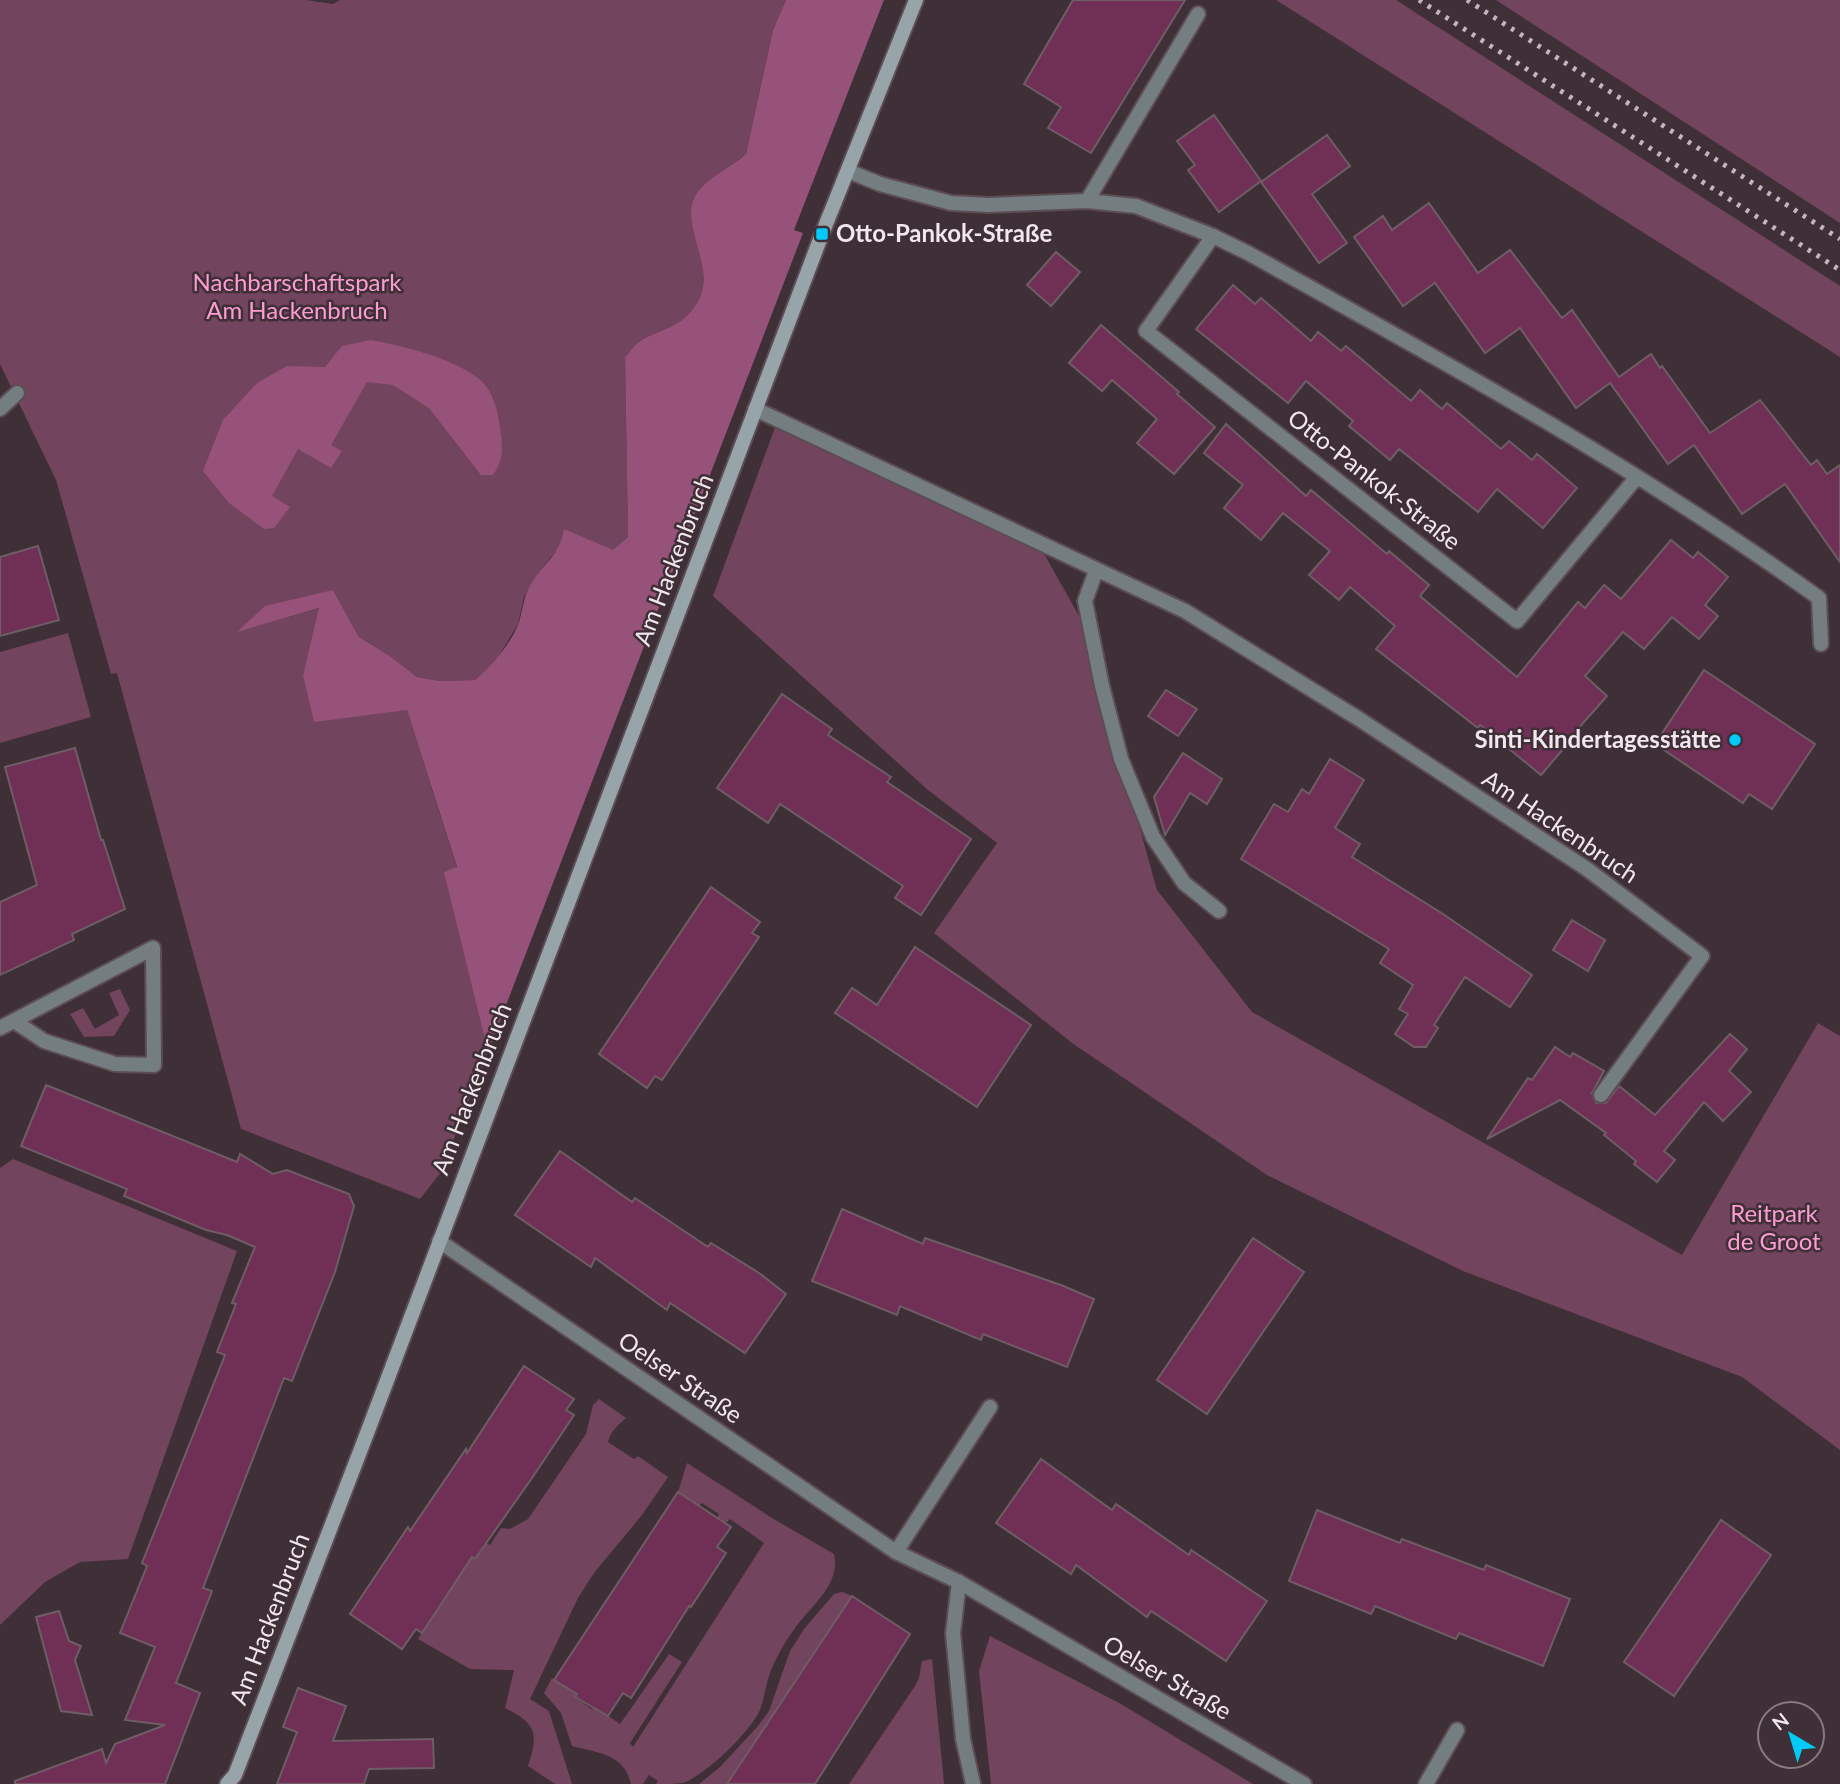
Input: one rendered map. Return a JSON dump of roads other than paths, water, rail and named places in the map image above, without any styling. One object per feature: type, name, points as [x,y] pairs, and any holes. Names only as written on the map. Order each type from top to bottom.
[{"type":"street","name":"Am Hackenbruch","points":[[227,1784],[234,1775],[361,1449],[755,409],[916,0]]},
{"type":"street","points":[[1087,201],[1198,14]]},
{"type":"street","points":[[848,172],[880,184],[951,203],[1000,205],[1087,201],[1136,206],[1213,236],[1461,371],[1637,477],[1768,561],[1819,598],[1821,643]]},
{"type":"street","name":"Otto-Pankok-Straße","points":[[1213,236],[1146,331],[1517,621],[1637,477]]},
{"type":"street","points":[[0,409],[17,393]]},
{"type":"street","name":"Am Hackenbruch","points":[[755,409],[1185,611],[1348,712],[1587,869],[1702,956],[1601,1095]]},
{"type":"street","points":[[1096,571],[1085,601],[1102,686],[1121,759],[1153,836],[1184,883],[1219,911]]},
{"type":"street","points":[[0,1028],[153,948],[155,1065],[115,1064],[44,1041],[14,1021]]},
{"type":"street","name":"Oelser Straße","points":[[439,1241],[896,1552],[959,1582],[1304,1784]]},
{"type":"street","points":[[896,1552],[990,1407]]},
{"type":"street","points":[[959,1582],[953,1633],[963,1739],[973,1784]]},
{"type":"street","points":[[1426,1784],[1457,1730]]},
{"type":"railway","points":[[1419,0],[1840,270]]},
{"type":"railway","points":[[1467,0],[1840,239]]},
{"type":"place","name":"Otto-Pankok-Straße","points":[[822,234]]},
{"type":"place","name":"Sinti-Kindertagesstätte","points":[[1735,740]]},
{"type":"park label","name":"Nachbarschaftspark Am Hackenbruch","points":[[297,297]]},
{"type":"park label","name":"Reitpark de Groot","points":[[1774,1228]]}]
